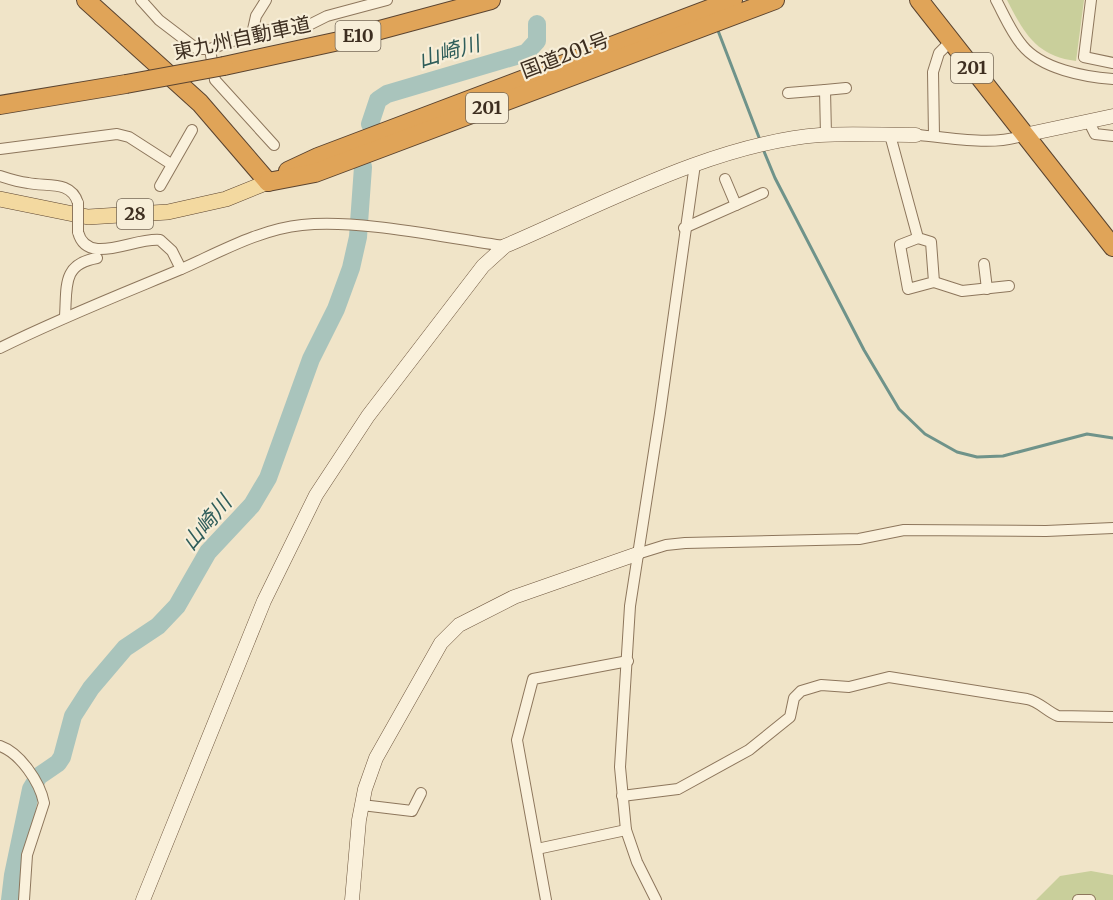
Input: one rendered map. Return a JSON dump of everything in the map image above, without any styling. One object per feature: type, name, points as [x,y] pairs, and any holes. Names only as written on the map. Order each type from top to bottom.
[{"type":"highway","points":[[86,0],[200,103],[268,182]]},
{"type":"highway","name":"東九州自動車道","points":[[0,105],[224,66],[339,41],[491,0]]},
{"type":"highway","name":"国道201号","points":[[268,182],[318,157],[700,20],[725,8],[775,0]]},
{"type":"highway","name":"201","points":[[919,0],[1113,247]]},
{"type":"main road","name":"28","points":[[0,199],[88,217],[168,212],[226,199],[268,182]]},
{"type":"street","points":[[141,0],[159,20],[197,49],[210,49],[252,34],[288,26],[307,26],[327,16],[387,0]]},
{"type":"street","points":[[252,34],[256,16],[266,0]]},
{"type":"street","points":[[996,0],[1013,33],[1033,56],[1047,64],[1113,79]]},
{"type":"street","points":[[1091,0],[1084,57],[1113,63]]},
{"type":"street","points":[[934,136],[933,72],[939,53],[951,40]]},
{"type":"street","points":[[210,49],[215,80],[274,145]]},
{"type":"street","points":[[788,93],[846,88]]},
{"type":"street","points":[[825,90],[826,135]]},
{"type":"street","points":[[143,900],[264,601],[316,495],[368,416],[483,266],[506,246],[695,164],[781,141],[826,135],[916,135],[981,140],[1015,139],[1024,135],[1113,116]]},
{"type":"street","points":[[1089,122],[1095,134],[1113,136]]},
{"type":"street","points":[[160,186],[192,130]]},
{"type":"street","points":[[0,149],[117,134],[129,137],[171,164]]},
{"type":"street","points":[[890,135],[918,238]]},
{"type":"street","points":[[656,900],[637,862],[626,830],[620,767],[630,606],[695,164]]},
{"type":"street","points":[[0,176],[30,184],[69,189],[78,203],[78,232],[83,243],[91,249],[103,250],[134,241],[160,240],[172,251],[180,269]]},
{"type":"street","points":[[725,178],[736,205]]},
{"type":"street","points":[[684,228],[764,193]]},
{"type":"street","points":[[0,348],[65,316],[266,234],[303,225],[351,225],[506,246]]},
{"type":"street","points":[[934,282],[931,242],[918,238],[900,245],[908,288],[934,282],[962,291],[1009,286]]},
{"type":"street","points":[[65,316],[69,274],[83,261],[97,258]]},
{"type":"street","points":[[984,264],[987,289]]},
{"type":"street","points":[[352,900],[362,806],[376,758],[402,709],[441,643],[459,625],[514,597],[666,545],[859,539],[904,530],[1046,531],[1113,528]]},
{"type":"street","points":[[546,900],[517,740],[533,679],[628,661]]},
{"type":"street","points":[[622,796],[678,789],[749,750],[790,717],[794,698],[801,691],[821,685],[849,687],[889,677],[1027,699],[1039,702],[1050,713],[1058,716],[1113,717]]},
{"type":"street","points":[[0,746],[15,755],[34,782],[44,803],[27,855],[24,900]]},
{"type":"street","points":[[362,806],[412,811],[421,793]]},
{"type":"street","points":[[537,849],[626,830]]},
{"type":"street","points":[[1078,900],[1090,900]]},
{"type":"green space","points":[[1007,0],[1084,0],[1076,61],[1051,54],[1033,41],[1019,23]]},
{"type":"green space","points":[[1091,871],[1113,875],[1113,900],[1036,900],[1060,876]]},
{"type":"waterway","name":"山崎川","points":[[370,124],[378,100],[387,94],[526,53],[537,41],[537,24]]},
{"type":"waterway","points":[[717,28],[760,140]]},
{"type":"waterway","points":[[763,149],[775,178],[864,350],[899,409],[925,434],[957,452],[977,457],[1003,456],[1087,434],[1113,438]]},
{"type":"waterway","name":"山崎川","points":[[10,900],[31,789],[39,776],[58,763],[62,757],[73,716],[91,688],[125,648],[158,626],[177,606],[208,552],[252,505],[268,478],[311,359],[336,309],[351,268],[358,237],[363,167]]}]
